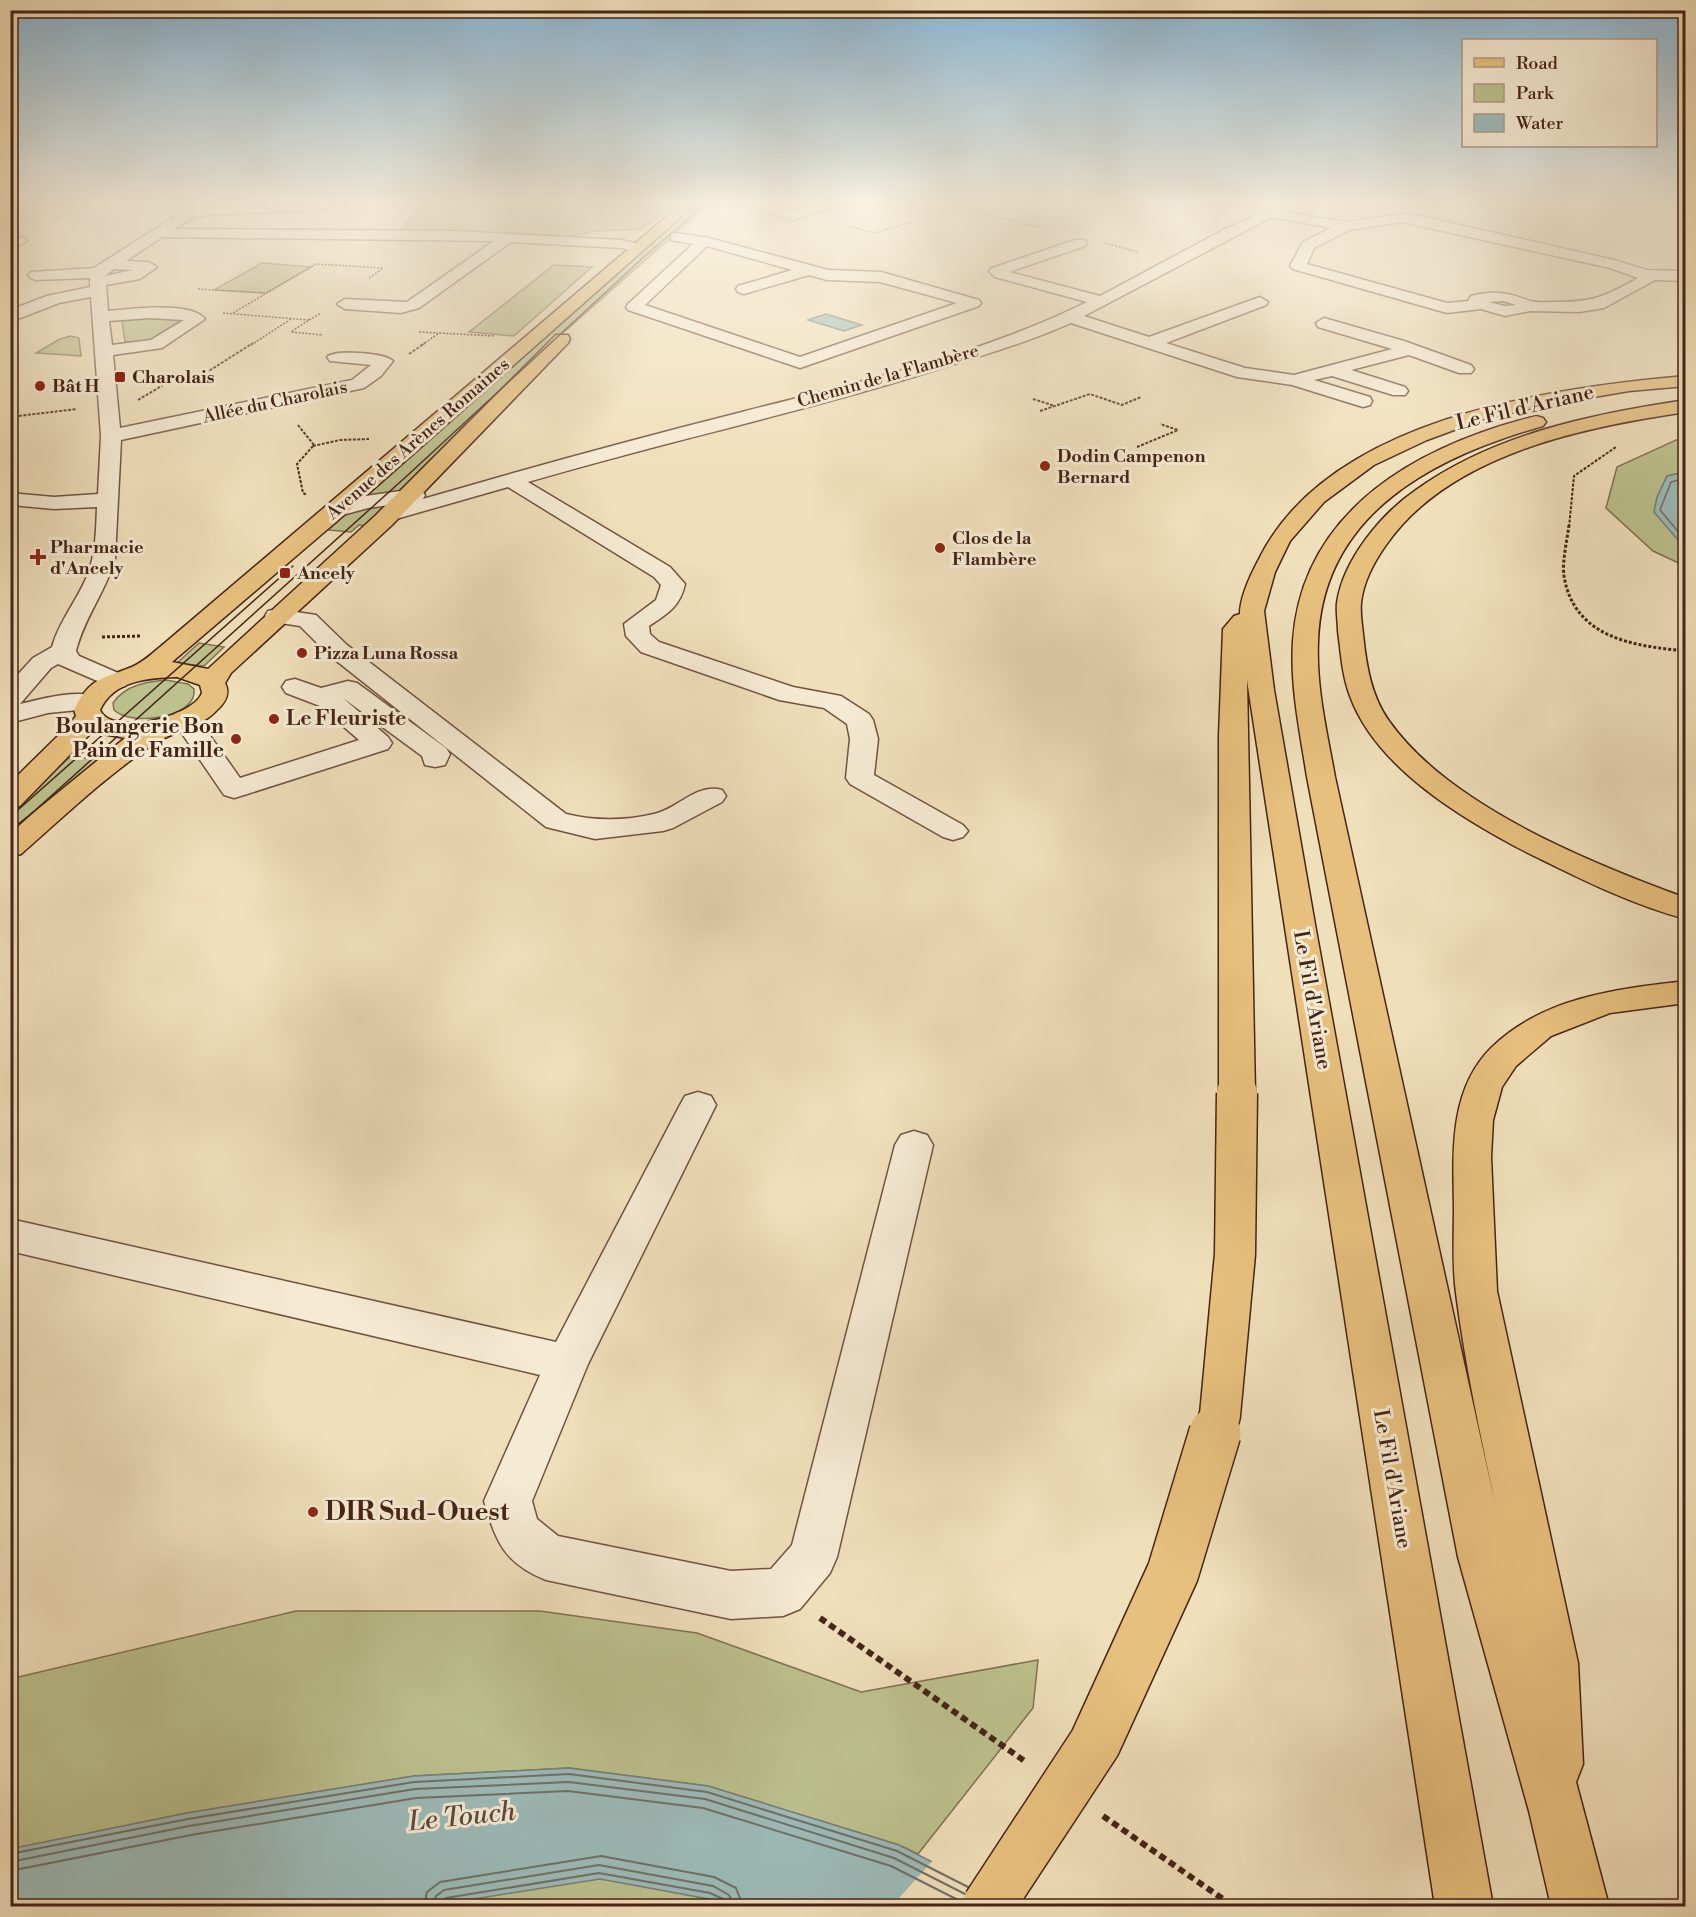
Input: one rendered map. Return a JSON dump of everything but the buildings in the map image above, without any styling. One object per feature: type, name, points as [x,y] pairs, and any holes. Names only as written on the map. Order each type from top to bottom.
[{"type":"main road","name":"Avenue des Arènes Romaines","points":[[89,710],[95,695],[175,647],[335,511],[584,290]]},
{"type":"main road","name":"Avenue des Arènes Romaines","points":[[213,682],[221,669],[389,515],[404,497],[614,290]]},
{"type":"main road","name":"Le Fil d'Ariane","points":[[1461,1887],[1300,930],[1261,690],[1252,611],[1264,572],[1280,539],[1317,498],[1367,461],[1420,436],[1475,416],[1570,395],[1629,386],[1686,381]]},
{"type":"main road","name":"Le Fil d'Ariane","points":[[1581,1906],[1557,1811],[1482,1557],[1321,777],[1306,684],[1307,622],[1322,569],[1332,548],[1371,500],[1410,472],[1463,446],[1521,426],[1591,409],[1686,397]]},
{"type":"main road","points":[[1686,406],[1582,424],[1523,444],[1468,467],[1429,492],[1394,519],[1364,561],[1349,604],[1352,650],[1361,693],[1380,728],[1407,759],[1439,788],[1486,817],[1564,859],[1686,909]]},
{"type":"main road","points":[[988,1906],[1095,1743],[1173,1572],[1220,1415],[1235,1254],[1237,1093],[1233,736],[1235,629],[1252,611]]},
{"type":"main road","points":[[10,848],[117,756],[171,723],[206,707],[213,698],[215,690],[213,682],[205,675],[191,671],[168,669],[128,677]]},
{"type":"main road","points":[[89,710],[97,724],[110,729],[141,730],[171,723]]},
{"type":"main road","points":[[10,800],[79,731],[89,710]]},
{"type":"main road","points":[[1557,1811],[1552,1663],[1499,1413],[1476,1291],[1472,1157],[1474,1120],[1484,1085],[1503,1057],[1539,1028],[1605,1002],[1658,993],[1686,992]]},
{"type":"street","points":[[18,312],[92,290]]},
{"type":"street","points":[[10,699],[42,663],[63,651],[68,633],[98,578],[104,559],[111,436],[100,290]]},
{"type":"street","points":[[104,290],[142,313],[189,316],[197,319],[156,344],[105,351]]},
{"type":"street","points":[[345,304],[401,308],[413,305],[434,290]]},
{"type":"street","points":[[652,290],[634,307],[800,363],[973,303],[927,290]]},
{"type":"street","points":[[1062,290],[1101,301]]},
{"type":"street","name":"Chemin de la Flambère","points":[[389,515],[665,436],[870,385],[1032,334],[1120,290]]},
{"type":"street","points":[[1385,290],[1447,308],[1480,305],[1505,311],[1519,310],[1527,306],[1579,307],[1604,303],[1627,290]]},
{"type":"street","points":[[901,312],[947,296]]},
{"type":"street","points":[[1149,343],[1260,302]]},
{"type":"street","points":[[1070,317],[1244,373],[1294,380],[1363,401]]},
{"type":"street","points":[[1324,324],[1398,345],[1465,369]]},
{"type":"street","points":[[1294,380],[1408,350]]},
{"type":"street","name":"Allée du Charolais","points":[[336,357],[384,361]]},
{"type":"street","points":[[1373,359],[1405,370]]},
{"type":"street","name":"Allée du Charolais","points":[[111,436],[358,384],[375,372],[384,361]]},
{"type":"street","points":[[1331,369],[1399,391]]},
{"type":"street","points":[[510,480],[662,572],[673,584],[670,601],[662,610],[636,624],[638,636],[650,647],[788,694],[832,702],[860,720],[864,739],[860,778],[953,831]]},
{"type":"street","name":"Chemin de la Flambère","points":[[335,511],[365,502],[488,486]]},
{"type":"street","points":[[10,499],[54,503],[108,500]]},
{"type":"street","points":[[277,616],[307,620],[338,650],[556,821],[595,830],[663,822],[712,796]]},
{"type":"street","points":[[63,651],[69,661],[128,677]]},
{"type":"street","points":[[171,723],[234,789],[378,743],[329,700],[305,691],[348,689],[436,754],[435,759]]},
{"type":"street","points":[[10,715],[47,705],[89,710]]},
{"type":"street","points":[[698,1105],[567,1363],[508,1501],[518,1532],[546,1557],[731,1595],[783,1592],[813,1557],[915,1145]]},
{"type":"street","points":[[10,1235],[567,1363]]},
{"type":"path","points":[[271,290],[233,313],[309,320],[291,332],[332,337],[321,344],[322,348],[336,357]]},
{"type":"path","points":[[10,417],[173,379],[201,375],[292,319]]},
{"type":"path","points":[[410,331],[495,336],[486,344]]},
{"type":"path","points":[[384,361],[412,353],[439,333]]},
{"type":"path","points":[[108,395],[140,399],[173,379]]},
{"type":"path","points":[[1040,411],[1090,394],[1122,405],[1141,397]]},
{"type":"path","points":[[1033,399],[1055,406]]},
{"type":"path","points":[[293,419],[313,446]]},
{"type":"path","points":[[1137,447],[1178,430],[1160,424]]},
{"type":"path","points":[[303,493],[297,464],[313,446],[340,440],[370,439]]},
{"type":"path","points":[[1620,444],[1574,476],[1564,575],[1577,612],[1601,633],[1653,648],[1686,651]]},
{"type":"path","points":[[95,637],[150,637]]},
{"type":"path","points":[[783,1592],[1037,1770]]},
{"type":"path","points":[[1096,1811],[1233,1906]]},
{"type":"green space","points":[[222,290],[270,290],[266,293]]},
{"type":"green space","points":[[522,290],[565,290],[514,336],[469,332]]},
{"type":"green space","points":[[595,290],[611,290],[482,410],[403,491],[360,498]]},
{"type":"green space","points":[[141,317],[182,320],[148,341],[125,342],[122,320]]},
{"type":"green space","points":[[71,336],[79,338],[81,356],[36,353],[60,339]]},
{"type":"green space","points":[[1676,440],[1685,440],[1685,472],[1667,476],[1679,544],[1685,548],[1685,566],[1653,551],[1606,508],[1617,467]]},
{"type":"green space","points":[[391,503],[369,526],[359,525],[351,532],[328,530],[347,513]]},
{"type":"green space","points":[[199,643],[224,647],[204,666],[177,663]]},
{"type":"green space","points":[[166,680],[188,684],[194,689],[192,699],[186,707],[162,717],[148,718],[134,718],[114,710],[113,703],[130,688],[144,683]]},
{"type":"green space","points":[[71,756],[99,760],[11,840],[11,810]]},
{"type":"green space","points":[[296,1611],[540,1611],[697,1633],[861,1692],[1038,1660],[1033,1708],[918,1854],[899,1845],[708,1786],[569,1768],[414,1776],[187,1813],[11,1849],[10,1679]]},
{"type":"green space","points":[[600,1878],[709,1899],[725,1906],[429,1906]]},
{"type":"water","points":[[826,314],[862,325],[844,331],[808,320]]},
{"type":"water","points":[[1686,472],[1685,548],[1654,512],[1657,497],[1667,476]]},
{"type":"water","name":"Le Touch","points":[[569,1768],[708,1786],[899,1845],[1018,1906],[725,1906],[709,1899],[600,1879],[429,1906],[11,1906],[10,1849],[187,1813],[414,1776]]},
{"type":"pier","points":[[934,1859],[1019,1904],[1021,1906],[892,1906]]},
{"type":"tram line","points":[[10,833],[409,474],[608,290]]},
{"type":"tram line","points":[[10,817],[293,566]]},
{"type":"place","name":"Charolais","points":[[120,377]]},
{"type":"place","name":"Bât H","points":[[40,386]]},
{"type":"place","name":"Dodin Campenon Bernard","points":[[1045,466]]},
{"type":"place","name":"Clos de la Flambère","points":[[940,548]]},
{"type":"place","name":"Pharmacie d'Ancely","points":[[38,557]]},
{"type":"place","name":"Ancely","points":[[285,573]]},
{"type":"place","name":"Pizza Luna Rossa","points":[[302,653]]},
{"type":"place","name":"Le Fleuriste","points":[[274,719]]},
{"type":"place","name":"Boulangerie Bon Pain de Famille","points":[[236,739]]},
{"type":"place","name":"DIR Sud-Ouest","points":[[313,1512]]}]
